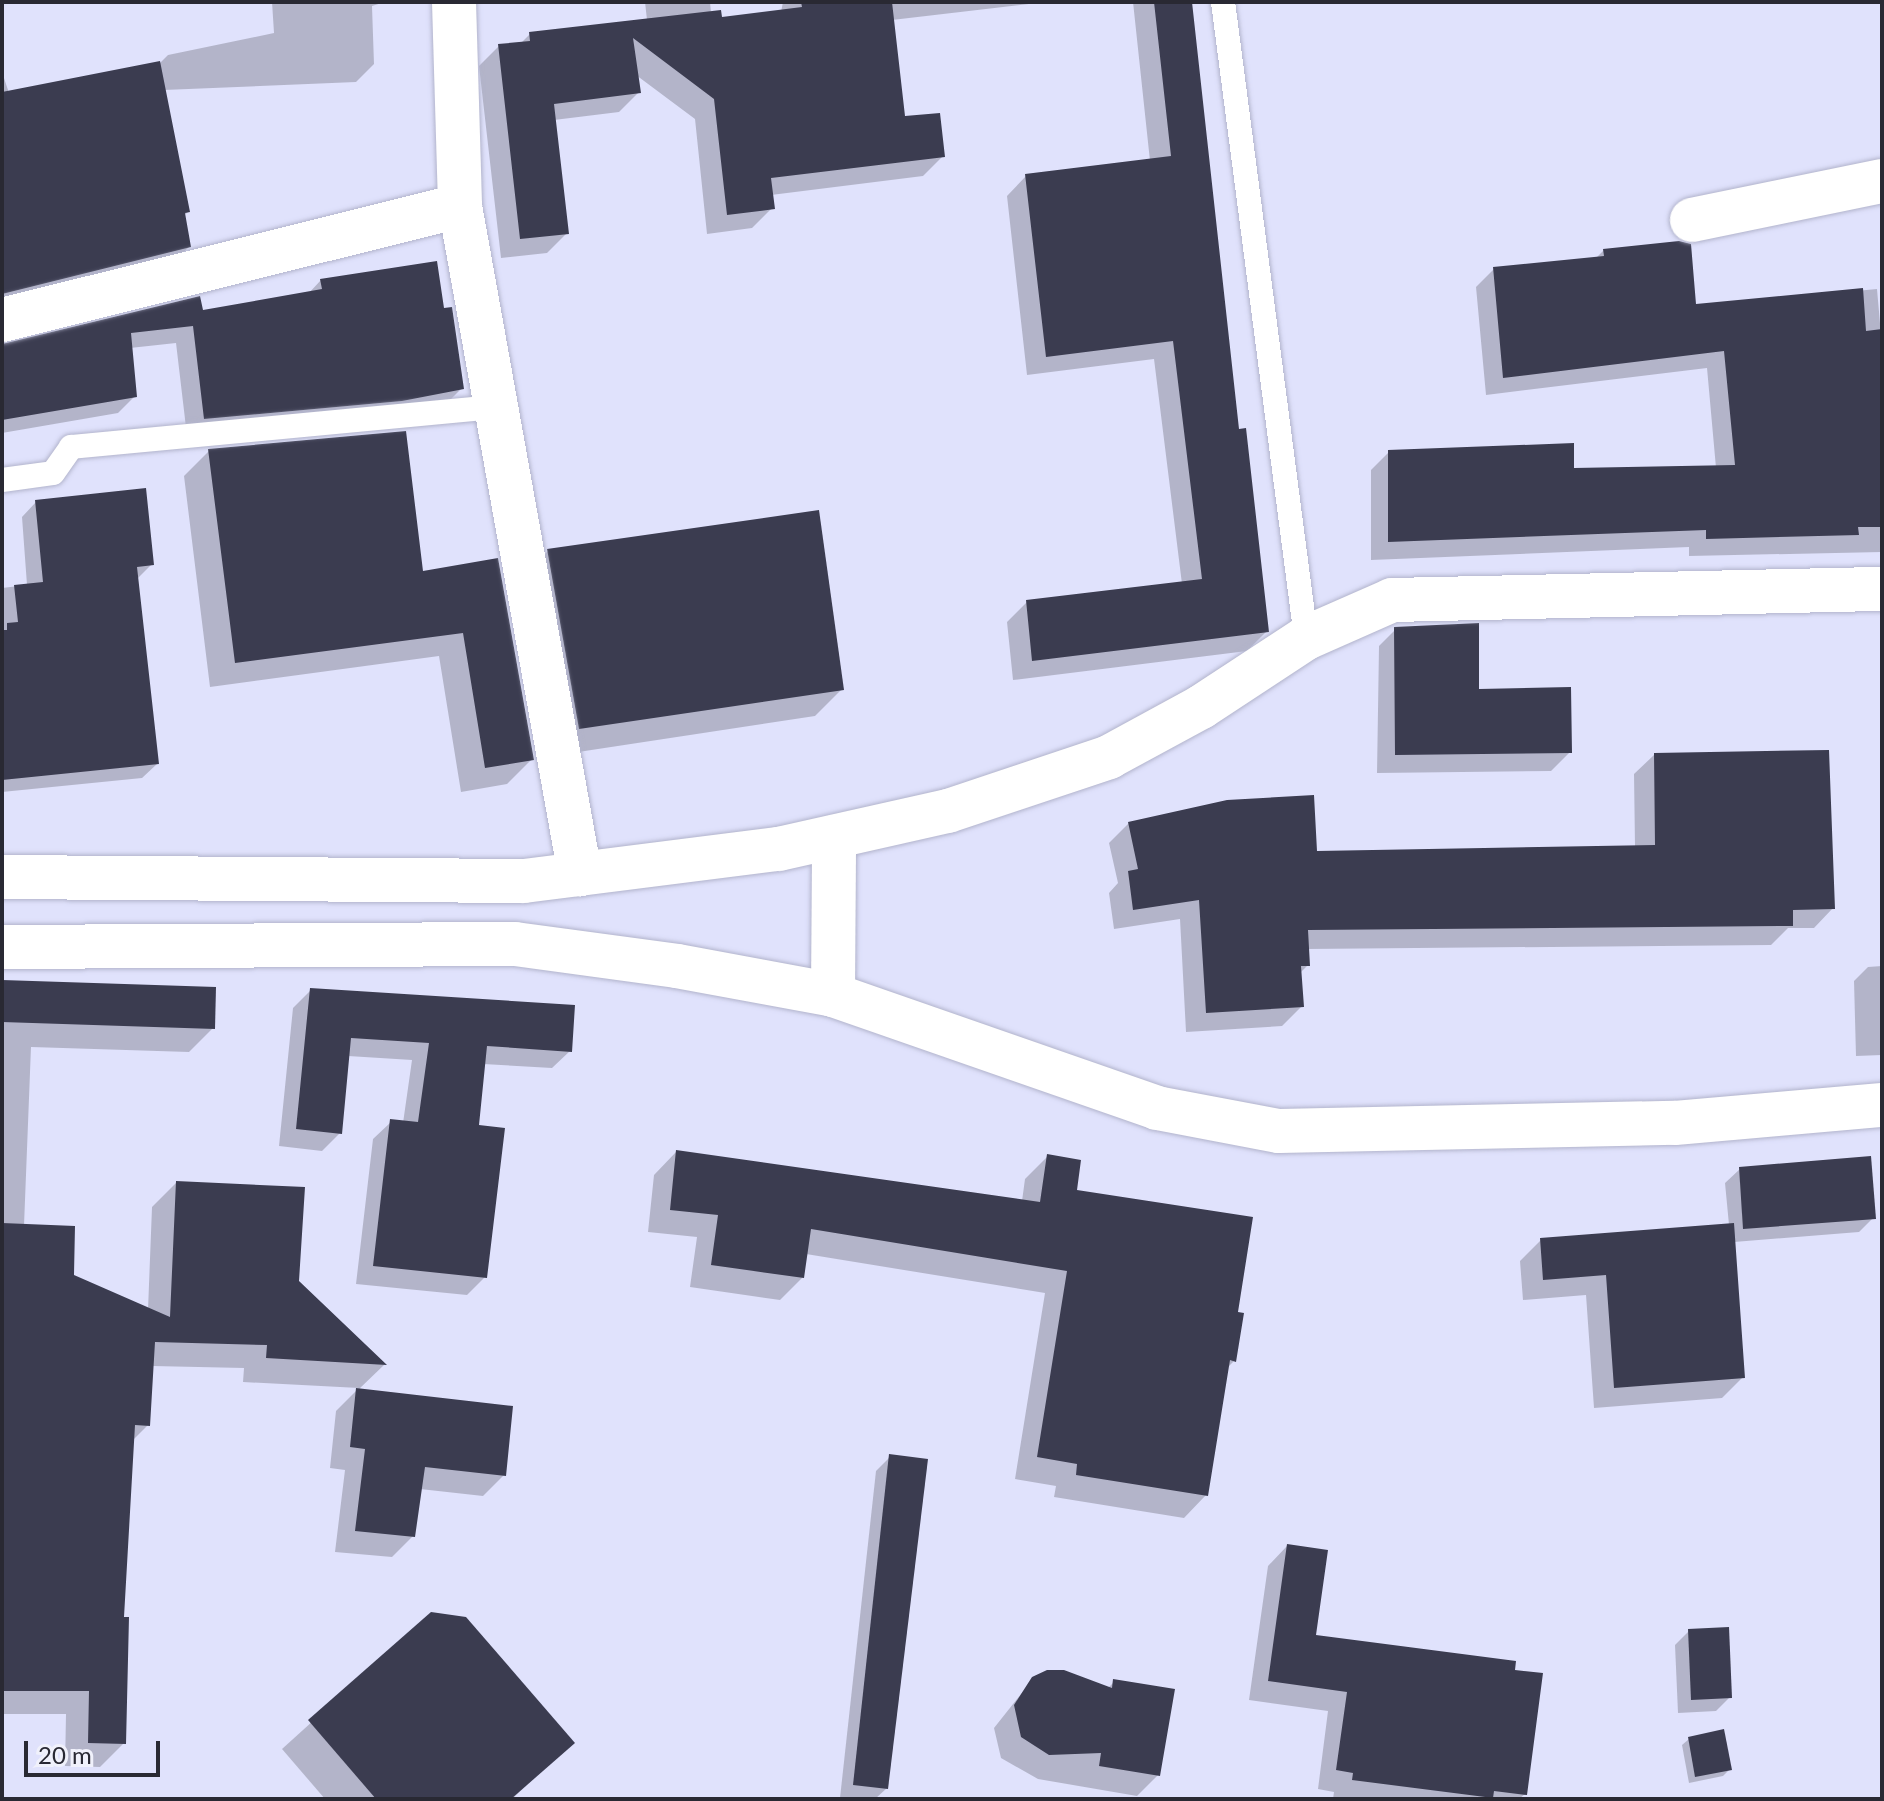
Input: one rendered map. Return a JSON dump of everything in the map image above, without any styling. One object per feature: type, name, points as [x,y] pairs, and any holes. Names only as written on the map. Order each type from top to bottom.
[{"type":"street","points":[[454,2],[460,206],[580,874]]},
{"type":"street","points":[[1692,220],[1882,181]]},
{"type":"street","points":[[2,320],[460,206]]},
{"type":"street","points":[[2,877],[524,881],[779,849],[948,811],[1109,757],[1201,707],[1306,638],[1392,600],[1882,589]]},
{"type":"street","points":[[833,995],[834,837]]},
{"type":"street","points":[[443,881],[447,945]]},
{"type":"street","points":[[2,947],[515,944],[574,952],[833,995],[1157,1108],[1279,1131],[1675,1123],[1882,1105]]},
{"type":"lane","points":[[1223,2],[1306,638]]},
{"type":"lane","points":[[2,480],[53,473],[71,447],[498,407]]},
{"type":"building","points":[[801,2],[892,2],[905,116],[940,113],[945,157],[771,178],[775,209],[727,215],[714,99],[633,38],[641,93],[554,104],[569,234],[520,239],[498,44],[530,41],[529,32],[721,10],[722,17],[802,7]]},
{"type":"building","points":[[1154,2],[1192,2],[1239,429],[1246,428],[1269,632],[1032,661],[1026,600],[1202,579],[1173,341],[1046,357],[1025,174],[1171,156]]},
{"type":"building","points":[[160,61],[190,212],[185,213],[191,247],[2,294],[2,92]]},
{"type":"building","points":[[1679,241],[1691,244],[1696,304],[1863,288],[1866,331],[1882,329],[1882,527],[1858,527],[1859,535],[1706,539],[1706,530],[1388,542],[1388,450],[1574,443],[1574,468],[1735,465],[1724,351],[1503,378],[1493,267],[1604,256],[1603,249]]},
{"type":"building","points":[[437,261],[444,308],[452,307],[464,389],[402,401],[204,419],[193,326],[131,333],[137,397],[2,420],[2,344],[200,296],[203,310],[322,289],[320,279]]},
{"type":"building","points":[[406,431],[423,571],[498,558],[534,760],[485,768],[463,633],[235,663],[208,449]]},
{"type":"building","points":[[146,488],[154,565],[137,567],[159,764],[2,780],[2,630],[7,630],[7,623],[18,622],[14,585],[43,582],[35,500]]},
{"type":"building","points":[[819,510],[844,690],[579,729],[547,549]]},
{"type":"building","points":[[1479,623],[1479,689],[1571,687],[1572,753],[1395,755],[1394,627]]},
{"type":"building","points":[[1829,750],[1835,909],[1793,910],[1793,926],[1308,930],[1310,966],[1301,966],[1304,1007],[1206,1013],[1199,900],[1133,910],[1128,871],[1138,869],[1128,822],[1227,800],[1314,795],[1317,851],[1655,845],[1654,753]]},
{"type":"building","points":[[2,980],[216,987],[215,1029],[2,1022]]},
{"type":"building","points":[[310,988],[575,1005],[572,1052],[487,1046],[479,1125],[505,1128],[487,1278],[373,1266],[390,1119],[418,1122],[429,1043],[351,1038],[342,1134],[296,1129]]},
{"type":"building","points":[[676,1150],[1040,1202],[1047,1154],[1081,1160],[1077,1190],[1253,1217],[1238,1312],[1244,1313],[1236,1362],[1230,1360],[1208,1496],[1076,1475],[1077,1464],[1037,1457],[1067,1271],[811,1229],[804,1278],[711,1265],[718,1215],[670,1210]]},
{"type":"building","points":[[1871,1156],[1876,1219],[1743,1229],[1739,1167]]},
{"type":"building","points":[[176,1181],[305,1187],[299,1281],[387,1365],[266,1358],[267,1345],[155,1342],[150,1426],[135,1425],[124,1617],[129,1617],[126,1744],[88,1743],[89,1691],[2,1691],[2,1223],[75,1226],[74,1275],[170,1317]]},
{"type":"building","points":[[1734,1223],[1745,1378],[1614,1388],[1606,1275],[1543,1280],[1540,1238]]},
{"type":"building","points":[[356,1388],[513,1406],[506,1476],[425,1467],[415,1537],[355,1531],[365,1449],[350,1447]]},
{"type":"building","points":[[889,1454],[928,1459],[888,1789],[853,1785]]},
{"type":"building","points":[[1287,1544],[1328,1550],[1316,1635],[1516,1661],[1515,1670],[1543,1673],[1527,1795],[1494,1791],[1493,1798],[1352,1780],[1353,1773],[1336,1770],[1347,1692],[1268,1681]]},
{"type":"building","points":[[431,1612],[466,1617],[575,1743],[511,1799],[376,1799],[308,1720]]},
{"type":"building","points":[[1729,1627],[1732,1698],[1691,1700],[1688,1629]]},
{"type":"building","points":[[1047,1670],[1064,1670],[1112,1688],[1113,1679],[1175,1689],[1160,1776],[1099,1766],[1101,1753],[1049,1755],[1021,1737],[1014,1705],[1032,1677]]},
{"type":"building","points":[[1724,1729],[1732,1770],[1695,1777],[1688,1737]]}]
